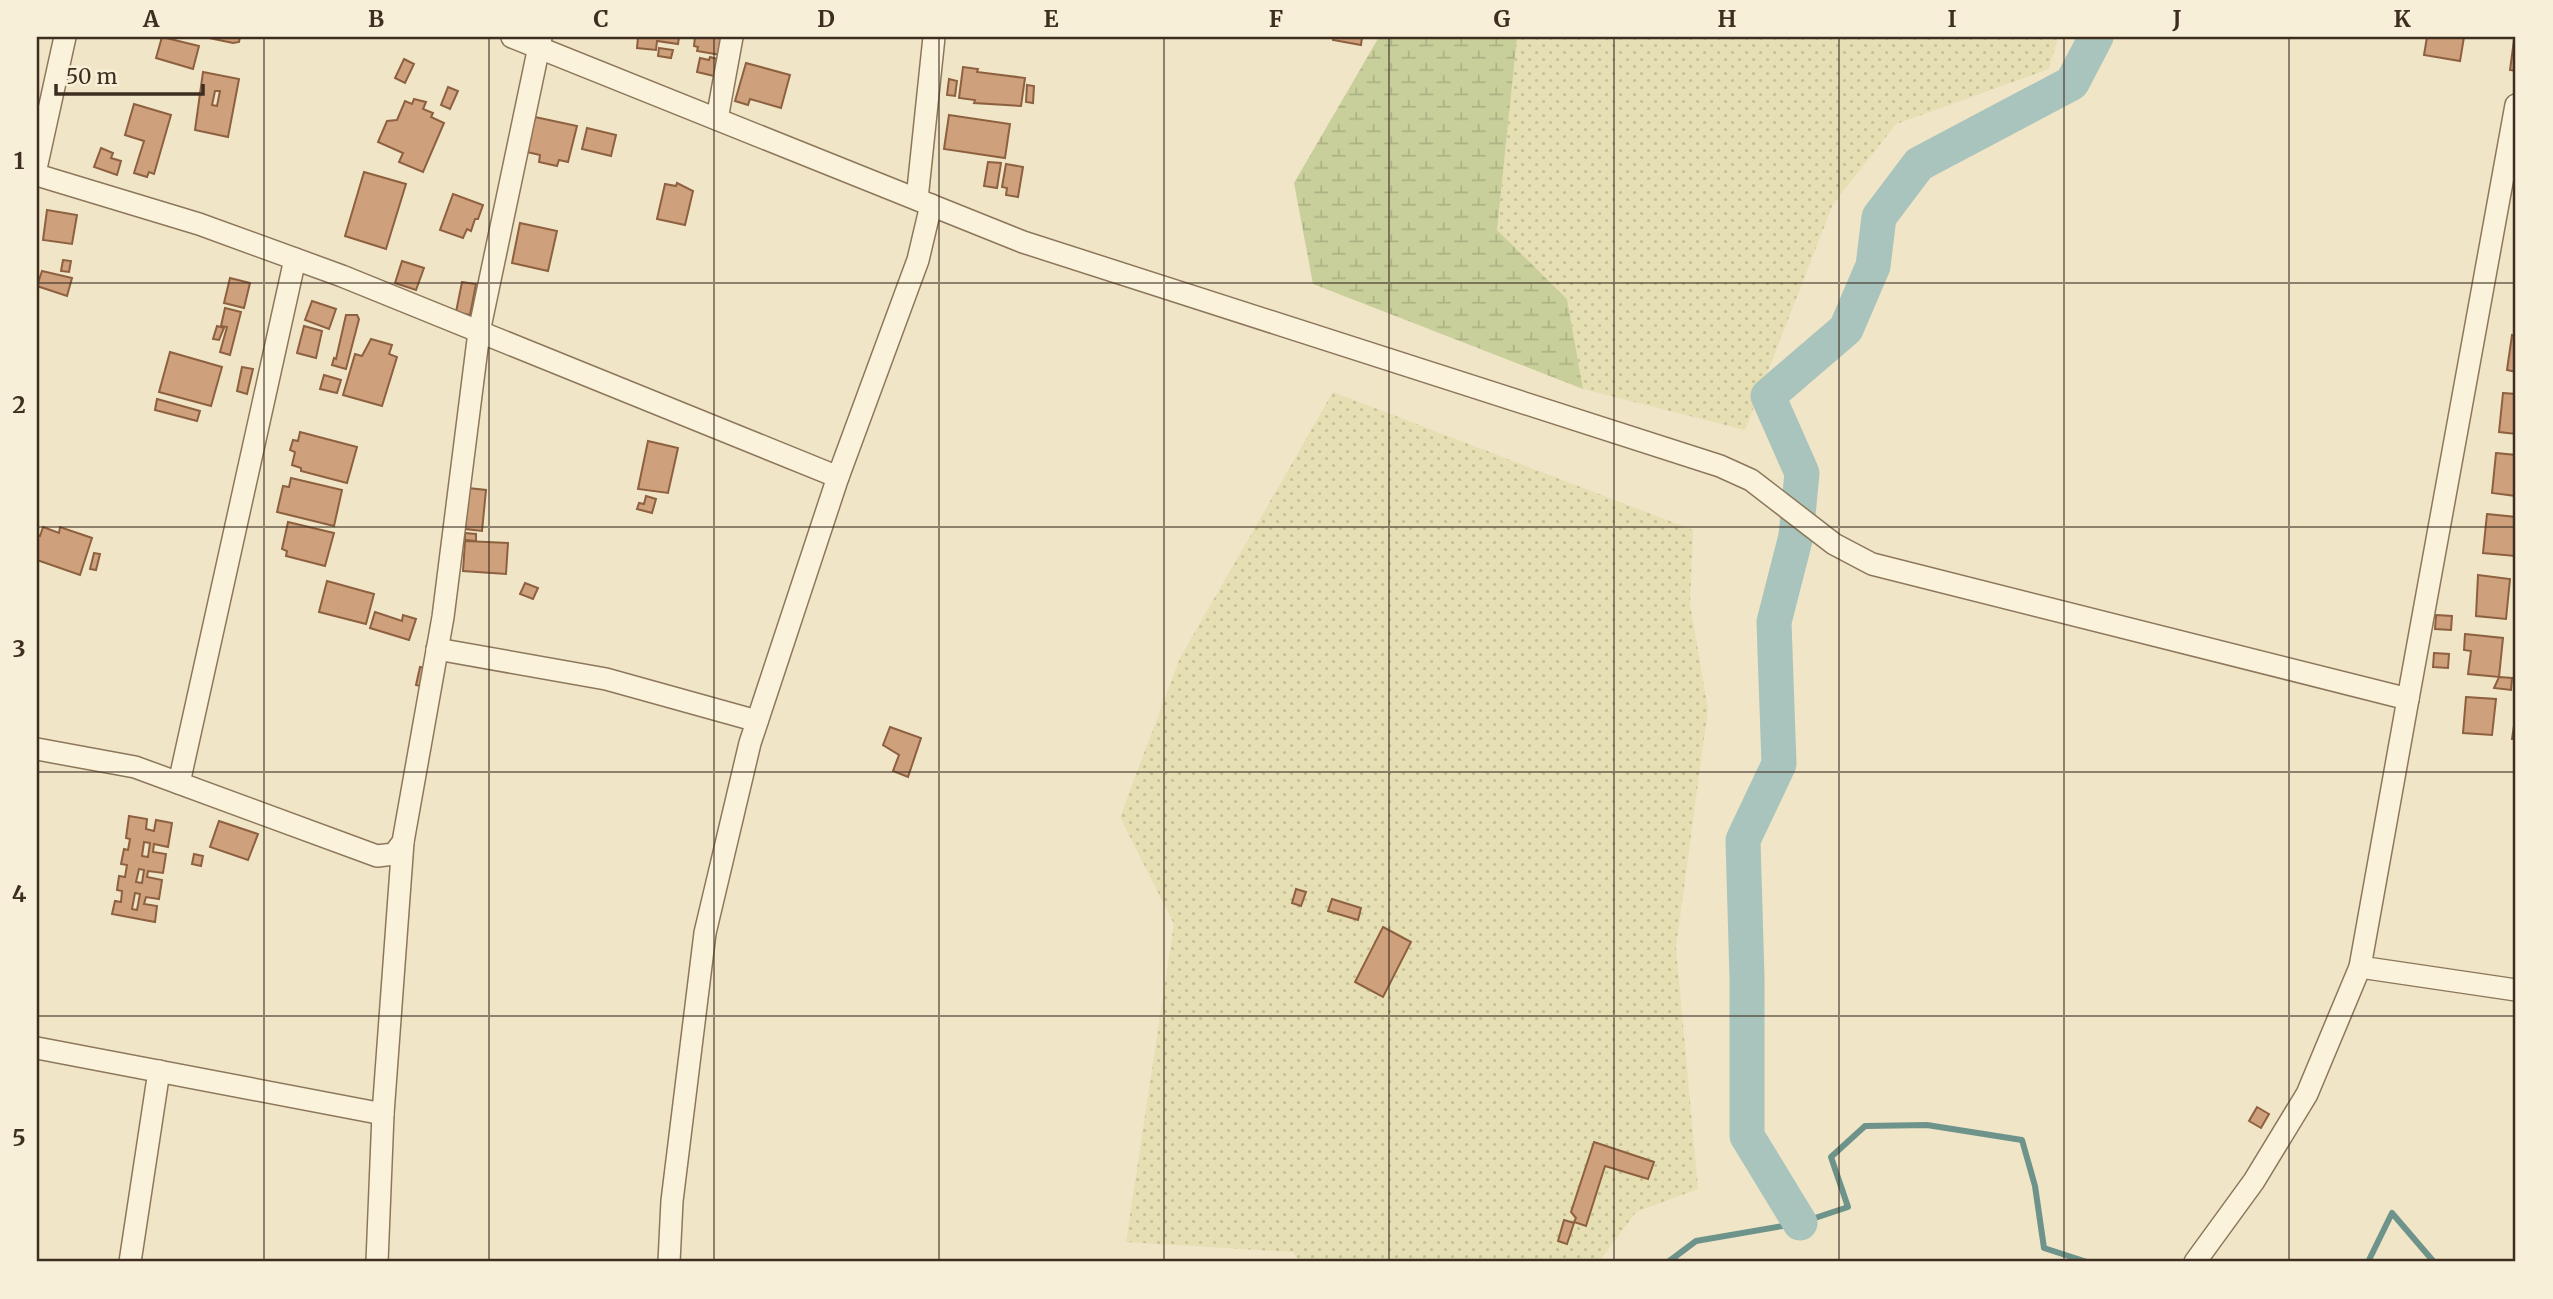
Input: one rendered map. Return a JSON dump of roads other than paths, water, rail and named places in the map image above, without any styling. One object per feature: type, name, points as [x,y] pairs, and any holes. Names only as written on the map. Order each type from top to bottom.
[{"type":"street","points":[[37,164],[65,37]]},
{"type":"street","points":[[512,37],[540,42],[717,119],[1023,242],[1720,466],[1751,480],[1834,544],[1872,565],[2408,699]]},
{"type":"street","points":[[717,119],[732,37]]},
{"type":"street","points":[[669,1262],[672,1201],[705,933],[757,722],[838,477],[918,260],[934,37]]},
{"type":"street","points":[[377,1262],[383,1114],[403,842],[437,649],[480,332],[540,42]]},
{"type":"street","points":[[2195,1262],[2254,1181],[2307,1094],[2360,967],[2516,105]]},
{"type":"street","points":[[37,175],[200,224],[295,259],[838,477]]},
{"type":"street","points":[[179,783],[295,259]]},
{"type":"street","points":[[437,649],[606,679],[757,722]]},
{"type":"street","points":[[37,749],[135,767],[377,856],[394,854],[403,842]]},
{"type":"street","points":[[2360,967],[2516,990]]},
{"type":"street","points":[[37,1048],[383,1114]]},
{"type":"street","points":[[130,1262],[159,1071]]},
{"type":"waterway","points":[[1800,1223],[1747,1136],[1747,978],[1743,840],[1779,764],[1774,622],[1796,536],[1802,473],[1768,396],[1846,329],[1873,266],[1879,217],[1919,164],[2072,83],[2096,37]]},
{"type":"waterway","points":[[1668,1262],[1696,1241],[1800,1223],[1848,1207],[1831,1157],[1865,1126],[1927,1125],[2022,1140],[2035,1186],[2044,1248],[2087,1262]]},
{"type":"waterway","points":[[2368,1262],[2392,1213],[2434,1262]]}]
